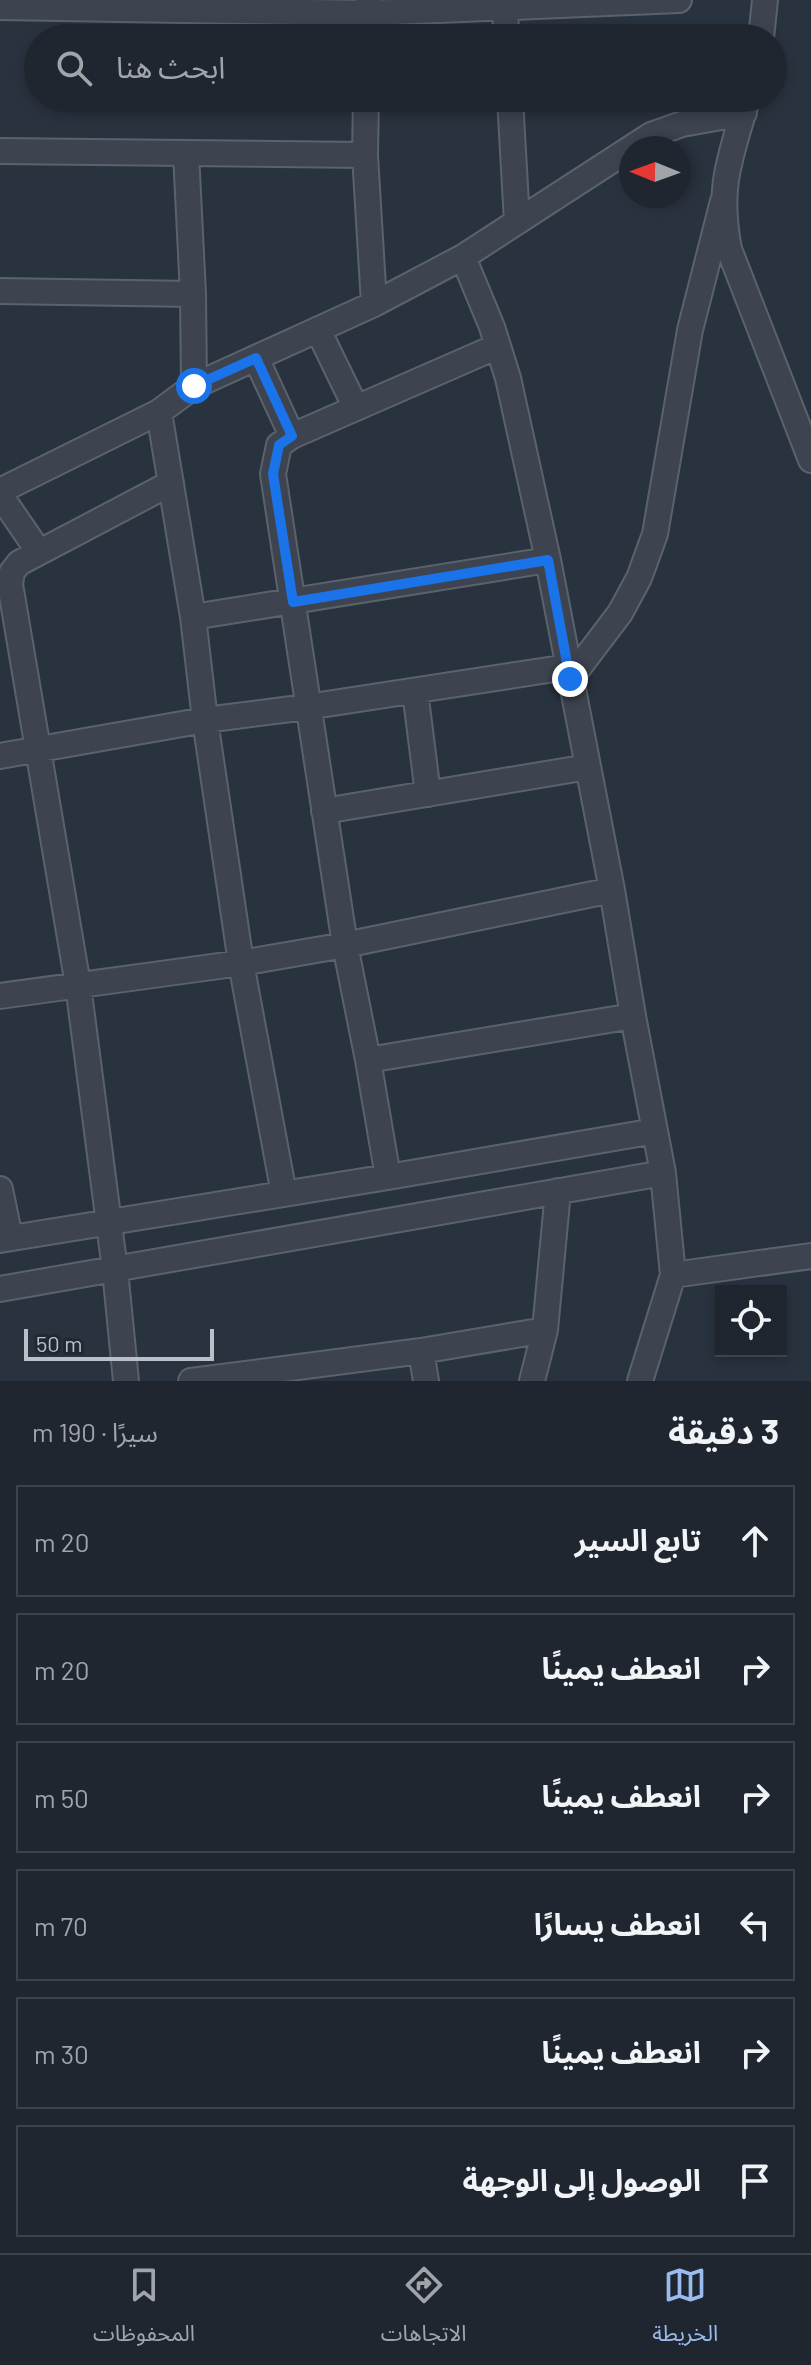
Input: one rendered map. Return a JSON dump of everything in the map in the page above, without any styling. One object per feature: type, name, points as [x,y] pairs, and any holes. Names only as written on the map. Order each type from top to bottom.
[{"type":"street","points":[[0,7],[368,6],[679,0]]},
{"type":"street","points":[[757,0],[760,24]]},
{"type":"street","points":[[505,4],[506,24]]},
{"type":"street","points":[[366,112],[365,155],[374,304]]},
{"type":"street","points":[[511,112],[517,222]]},
{"type":"street","points":[[39,552],[0,493],[159,412],[194,386],[374,304],[463,257],[651,135],[722,112]]},
{"type":"street","points":[[0,756],[205,720],[569,673],[620,613],[639,578],[655,534],[690,330],[723,201],[726,170],[744,112]]},
{"type":"street","points":[[0,151],[365,155]]},
{"type":"street","points":[[186,153],[194,386]]},
{"type":"street","points":[[723,201],[729,249],[811,460]]},
{"type":"street","points":[[463,257],[508,378],[548,560],[663,1173],[673,1275],[640,1381]]},
{"type":"street","points":[[0,291],[193,294]]},
{"type":"street","points":[[318,330],[356,408]]},
{"type":"street","points":[[388,1177],[345,945],[273,474],[279,445],[292,436],[498,346]]},
{"type":"street","points":[[256,358],[292,436]]},
{"type":"street","points":[[159,412],[193,617],[241,963],[284,1194]]},
{"type":"street","points":[[126,1381],[115,1270],[78,985],[10,584],[12,572],[19,563],[171,483]]},
{"type":"street","points":[[193,617],[548,560]]},
{"type":"street","points":[[415,691],[428,794]]},
{"type":"street","points":[[324,811],[588,767]]},
{"type":"street","points":[[0,996],[241,963],[345,945],[612,890]]},
{"type":"street","points":[[368,1060],[633,1016]]},
{"type":"street","points":[[0,1189],[5,1239],[655,1131]]},
{"type":"street","points":[[0,1289],[663,1173]]},
{"type":"street","points":[[532,1381],[545,1330],[558,1191]]},
{"type":"street","points":[[673,1275],[811,1256]]},
{"type":"street","points":[[191,1381],[421,1351],[545,1330]]},
{"type":"street","points":[[421,1351],[426,1381]]},
{"type":"route","points":[[194,386],[256,358],[292,436],[279,445],[273,474],[293,602],[548,560],[570,679]]}]
